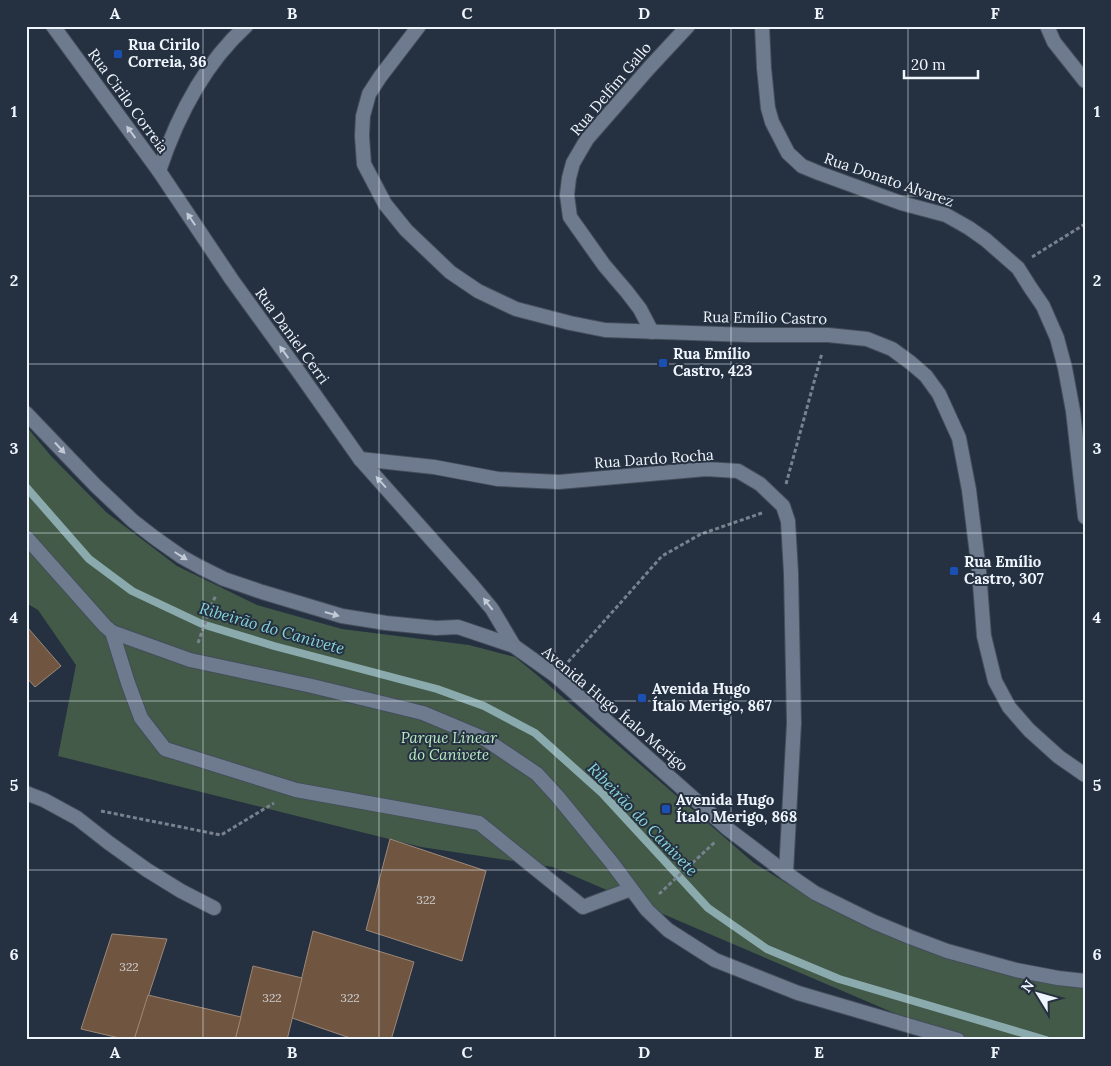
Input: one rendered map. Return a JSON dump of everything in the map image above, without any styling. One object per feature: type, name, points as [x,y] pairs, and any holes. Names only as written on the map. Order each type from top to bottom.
[{"type":"street","name":"Rua Cirilo Correia","points":[[53,26],[159,171]]},
{"type":"street","points":[[159,171],[169,143],[192,94],[227,44],[246,26]]},
{"type":"street","name":"Rua Emílio Castro","points":[[419,26],[369,94],[363,116],[364,164],[385,204],[406,230],[450,272],[478,291],[516,309],[561,321],[605,330],[828,335],[867,339],[892,349],[926,376],[939,394],[959,438],[969,490],[979,571],[984,636],[995,681],[1009,706],[1029,730],[1059,757],[1085,775]]},
{"type":"street","name":"Rua Delfim Gallo","points":[[652,332],[640,309],[604,265],[570,217],[567,195],[573,163],[587,139],[688,26]]},
{"type":"street","name":"Rua Donato Alvarez","points":[[762,26],[768,108],[779,136],[788,153],[795,160],[802,166],[819,173],[901,203],[946,215],[969,228],[1018,268],[1043,306],[1058,338],[1065,368],[1073,411],[1085,517]]},
{"type":"street","points":[[1047,26],[1054,42],[1085,81]]},
{"type":"street","name":"Rua Daniel Cerri","points":[[159,171],[232,280],[360,459],[492,609],[514,646]]},
{"type":"street","name":"Avenida Hugo Ítalo Merigo","points":[[26,413],[95,485],[133,520],[182,556],[224,579],[342,616],[436,628],[458,627],[514,646],[556,676],[728,829],[815,893],[883,926],[940,948],[1016,970],[1085,981]]},
{"type":"street","name":"Rua Dardo Rocha","points":[[360,459],[434,467],[498,478],[559,482],[706,469],[738,471],[760,484],[782,506],[788,521],[794,723],[786,873]]},
{"type":"street","points":[[26,537],[112,632],[190,660],[312,686],[424,713],[485,739],[537,774],[612,862],[647,910],[668,930],[714,960],[798,993],[958,1040]]},
{"type":"street","points":[[112,632],[141,718],[165,749],[296,790],[479,823],[583,907],[631,889]]},
{"type":"street","points":[[26,794],[44,800],[77,818],[147,870],[214,908]]},
{"type":"path","points":[[1018,268],[1085,224]]},
{"type":"path","points":[[556,676],[662,556],[701,534],[782,506],[785,488],[828,335]]},
{"type":"path","points":[[195,650],[211,606]]},
{"type":"path","points":[[93,810],[221,835],[296,790]]},
{"type":"path","points":[[655,898],[728,829]]},
{"type":"green space","name":"Parque Linear do Canivete","points":[[26,426],[51,456],[106,512],[177,566],[257,605],[342,629],[469,645],[515,657],[754,863],[804,894],[906,942],[1085,981],[1085,1040],[957,1040],[553,867],[421,847],[58,756],[76,665],[38,610],[26,603]]},
{"type":"building","points":[[28,628],[61,666],[35,687],[26,677],[26,630]]},
{"type":"building","points":[[390,839],[486,871],[462,961],[366,930]]},
{"type":"building","points":[[313,931],[414,962],[391,1040],[356,1040],[292,1018]]},
{"type":"building","points":[[112,934],[167,939],[134,1040],[81,1029]]},
{"type":"building","points":[[253,966],[302,978],[287,1040],[235,1040]]},
{"type":"building","points":[[148,995],[241,1017],[235,1040],[134,1040]]},
{"type":"waterway","name":"Ribeirão do Canivete","points":[[26,487],[89,559],[132,591],[202,624],[274,646],[437,689],[484,706],[535,733],[602,793],[708,908],[767,949],[839,979],[1046,1040]]},
{"type":"place","name":"Rua Cirilo Correia, 36","points":[[118,54]]},
{"type":"place","name":"Rua Emílio Castro, 423","points":[[663,363]]},
{"type":"place","name":"Rua Emílio Castro, 307","points":[[954,571]]},
{"type":"place","name":"Avenida Hugo Ítalo Merigo, 867","points":[[642,698]]},
{"type":"place","name":"Avenida Hugo Ítalo Merigo, 868","points":[[666,809]]}]
